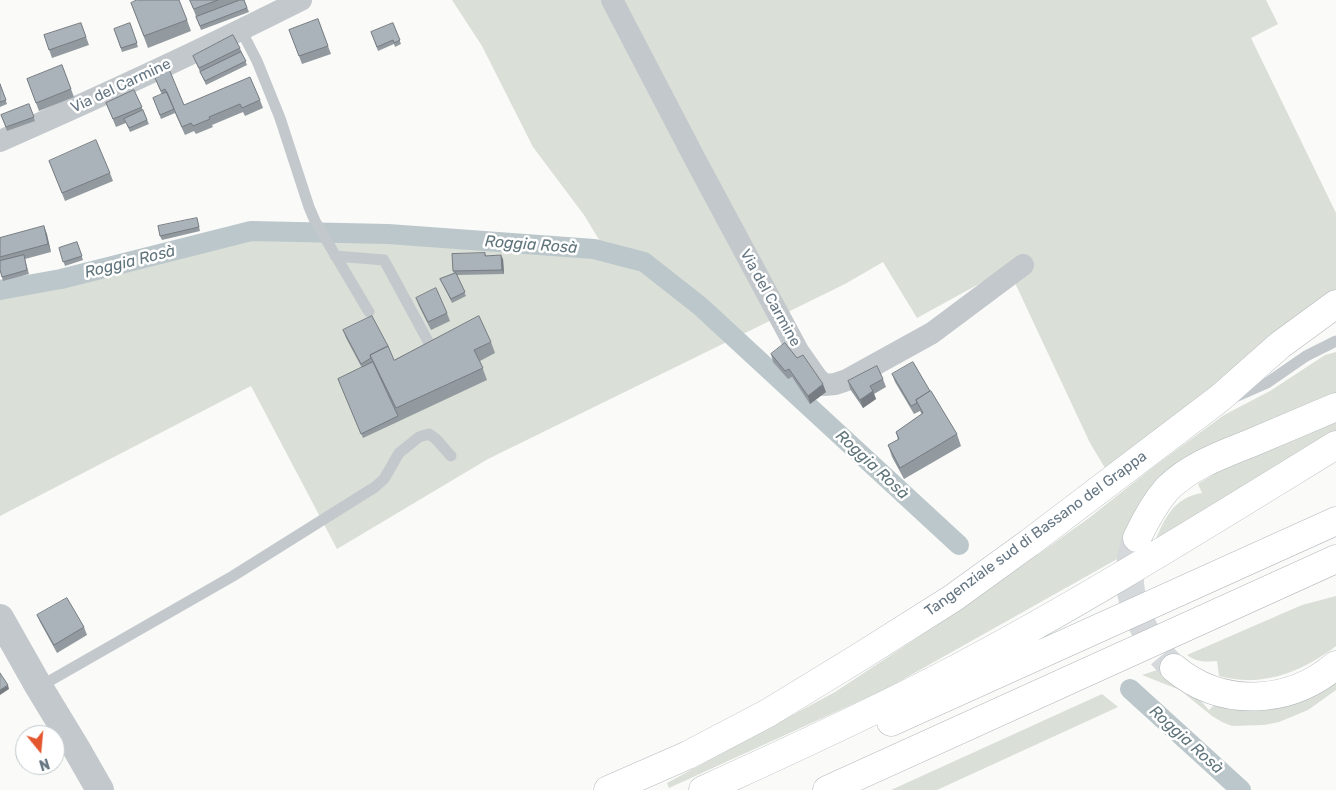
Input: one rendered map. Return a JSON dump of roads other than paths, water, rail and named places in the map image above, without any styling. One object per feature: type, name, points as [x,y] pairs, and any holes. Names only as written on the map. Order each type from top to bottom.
[{"type":"main road","name":"Tangenziale sud di Bassano del Grappa","points":[[608,790],[688,755],[768,713],[953,598],[1029,543],[1210,405],[1280,345],[1336,304]]},
{"type":"main road","name":"Tangenziale sud di Bassano del Grappa","points":[[1210,405],[1336,325]]},
{"type":"main road","points":[[1137,538],[1158,500],[1174,483],[1194,468],[1218,456],[1336,407]]},
{"type":"main road","points":[[703,790],[876,710],[1071,606],[1336,445]]},
{"type":"main road","points":[[742,790],[1336,521]]},
{"type":"main road","points":[[827,790],[1336,559]]},
{"type":"main road","points":[[1174,668],[1197,683],[1211,689],[1232,695],[1256,696],[1276,695],[1298,688],[1320,677],[1336,665]]},
{"type":"street","name":"Via del Carmine","points":[[0,141],[109,93],[301,0]]},
{"type":"street","name":"Via del Carmine","points":[[612,0],[798,351],[824,385],[846,380],[932,333],[1023,265]]},
{"type":"street","points":[[0,618],[100,790]]},
{"type":"lane","points":[[241,30],[257,61],[280,118],[315,221],[369,312]]},
{"type":"lane","points":[[335,256],[384,260],[429,343]]},
{"type":"lane","points":[[1210,405],[1260,386],[1306,356],[1336,341]]},
{"type":"lane","points":[[39,687],[233,576],[375,487],[384,479],[399,453],[419,437],[429,434],[436,438],[451,456]]},
{"type":"waterway","name":"Roggia Rosà","points":[[0,290],[61,279],[251,231],[388,234],[594,249],[644,262],[700,306],[959,545]]},
{"type":"waterway","name":"Roggia Rosà","points":[[1130,689],[1241,790]]},
{"type":"tunnel","points":[[1137,538],[1132,555],[1130,573],[1130,584],[1135,607],[1151,641],[1174,668]]}]
